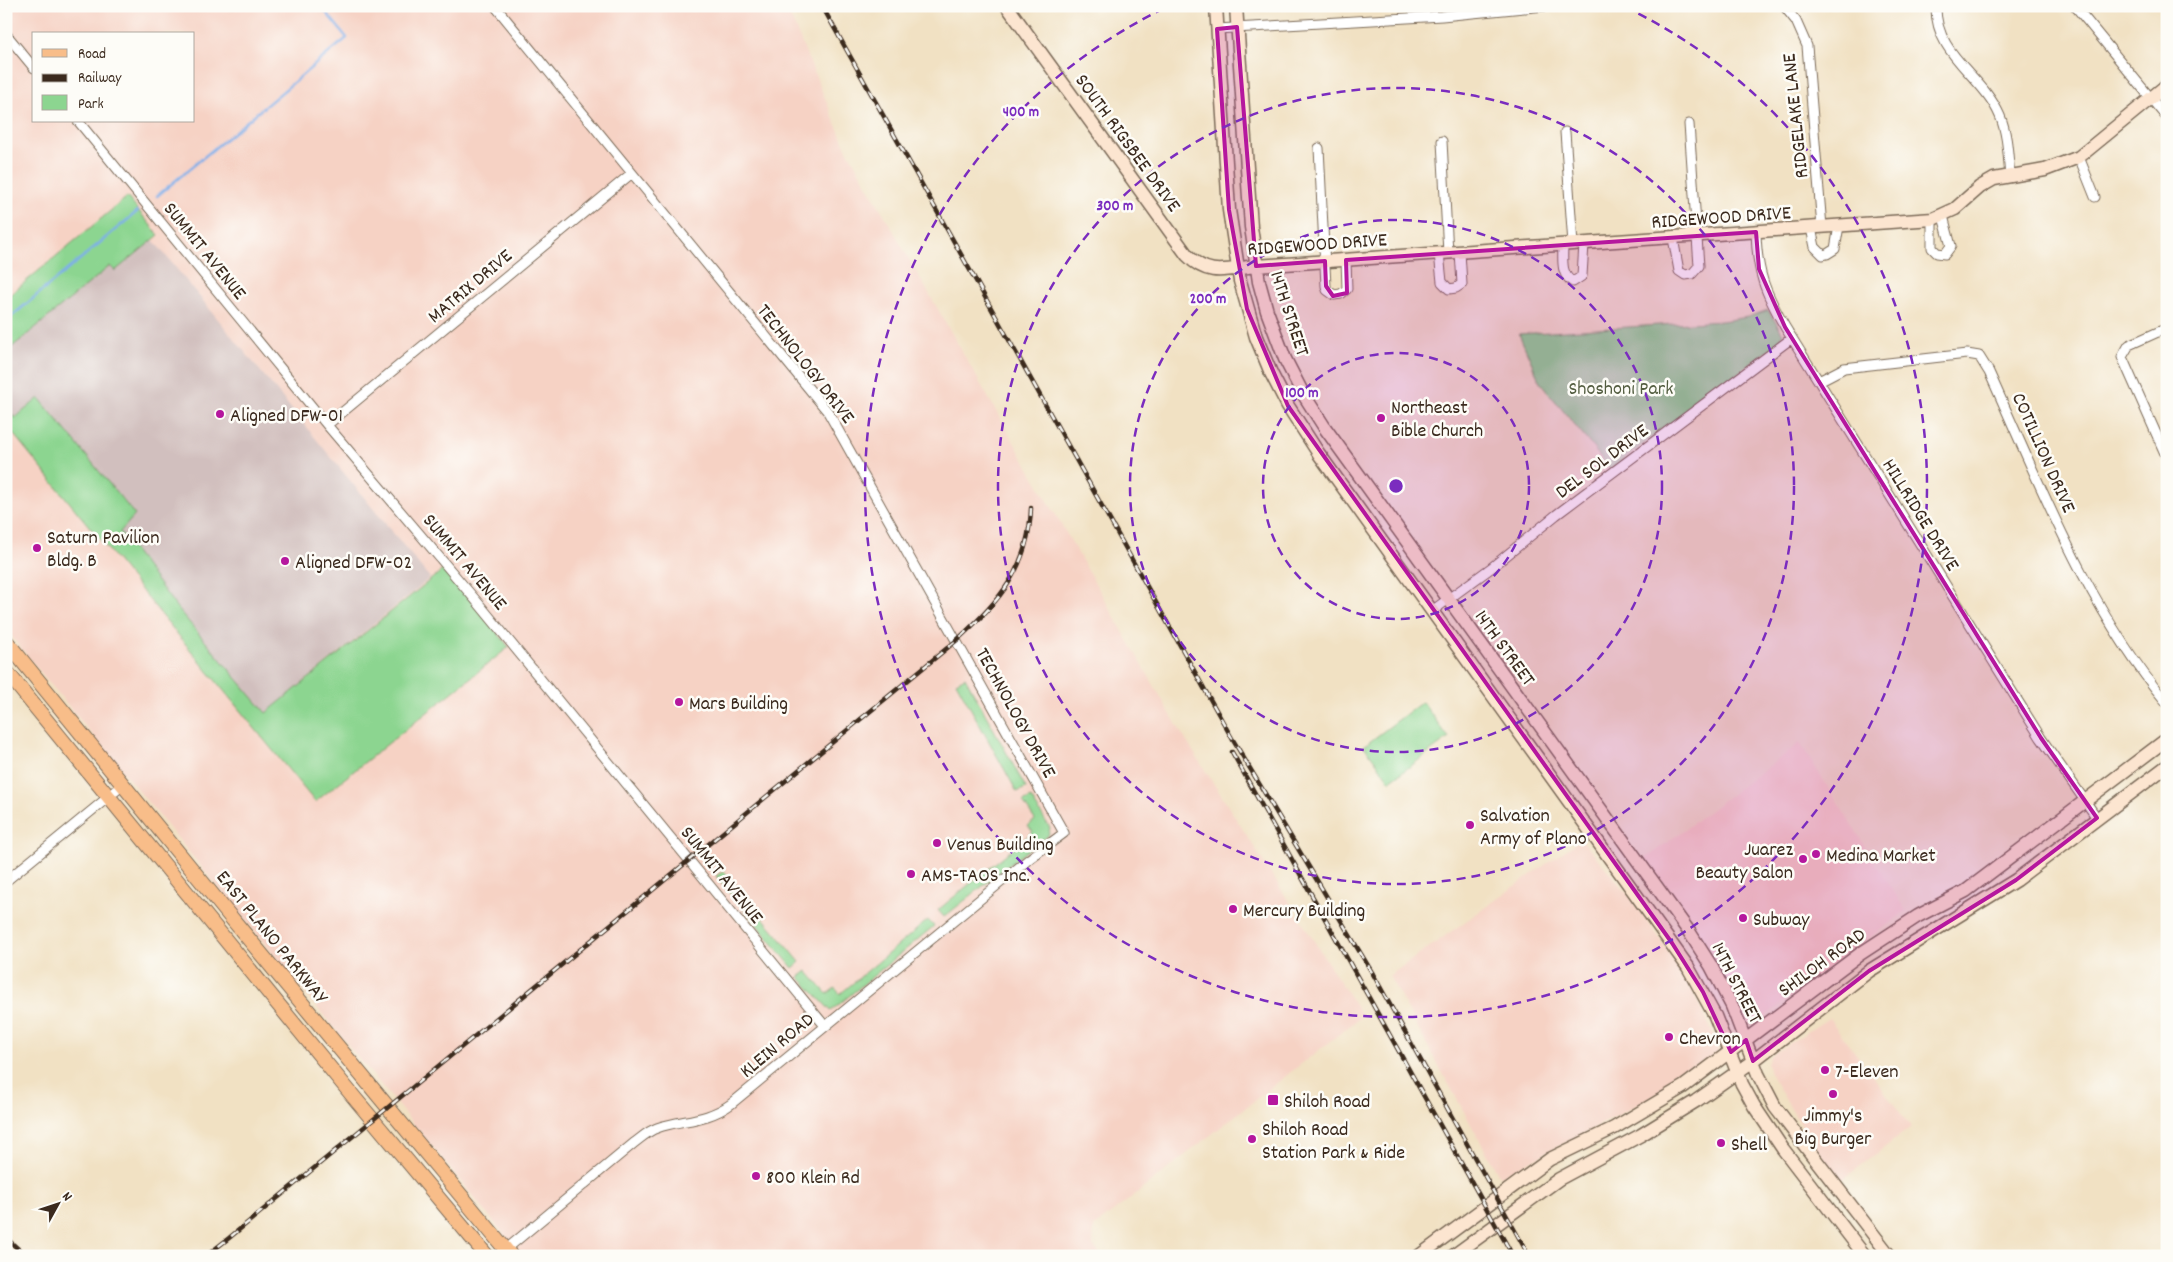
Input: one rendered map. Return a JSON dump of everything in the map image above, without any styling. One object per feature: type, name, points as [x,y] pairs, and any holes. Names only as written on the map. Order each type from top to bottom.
[{"type":"main road","name":"SOUTH RIGSBEE DRIVE","points":[[1007,6],[1187,255],[1195,263],[1209,270],[1237,268]]},
{"type":"main road","name":"14TH STREET","points":[[1216,6],[1230,210],[1237,268],[1252,324],[1271,372],[1297,421],[1354,504],[1630,883],[1688,966],[1715,1016],[1731,1052],[1737,1072],[1754,1106],[1772,1134],[1864,1254]]},
{"type":"main road","name":"14TH STREET","points":[[1236,6],[1251,227],[1256,266],[1267,311],[1287,365],[1309,404],[1690,933],[1711,966],[1732,1006],[1758,1074],[1775,1107],[1890,1256]]},
{"type":"main road","name":"RIDGEWOOD DRIVE","points":[[1237,268],[1937,218],[1955,209],[1980,187],[1994,179],[2045,170],[2079,158],[2167,84]]},
{"type":"main road","points":[[1271,372],[1287,365]]},
{"type":"main road","points":[[1354,504],[1371,491]]},
{"type":"main road","name":"EAST PLANO PARKWAY","points":[[6,641],[505,1254]]},
{"type":"main road","points":[[10,676],[29,669]]},
{"type":"main road","name":"EAST PLANO PARKWAY","points":[[10,676],[354,1097],[487,1256]]},
{"type":"main road","name":"SHILOH ROAD","points":[[1419,1256],[1529,1174],[1565,1151],[1614,1128],[1656,1104],[1731,1052],[1860,954],[1918,916],[1966,891],[2167,739]]},
{"type":"main road","points":[[1540,760],[1556,747]]},
{"type":"main road","name":"SHILOH ROAD","points":[[1453,1256],[1544,1189],[1575,1170],[1666,1121],[1753,1061],[1870,971],[2016,880],[2167,766]]},
{"type":"main road","points":[[179,884],[194,871]]},
{"type":"main road","points":[[1630,883],[1645,872]]},
{"type":"main road","points":[[1860,954],[1870,971]]},
{"type":"main road","points":[[282,1008],[296,996]]},
{"type":"main road","points":[[354,1097],[369,1085]]},
{"type":"main road","points":[[1565,1151],[1575,1170]]},
{"type":"main road","points":[[1864,1254],[1878,1241]]},
{"type":"street","name":"TECHNOLOGY DRIVE","points":[[495,6],[828,412],[1064,833]]},
{"type":"street","points":[[1218,29],[1442,16],[1545,6]]},
{"type":"street","name":"RIDGELAKE LANE","points":[[1784,6],[1796,21],[1807,46],[1817,228],[1815,247],[1823,255],[1835,248],[1840,226]]},
{"type":"street","points":[[1936,6],[1936,24],[1944,44],[1989,97],[2000,117],[2007,139],[2010,177]]},
{"type":"street","points":[[2075,6],[2167,118]]},
{"type":"street","points":[[6,34],[32,66]]},
{"type":"street","name":"SUMMIT AVENUE","points":[[79,122],[328,425],[484,610],[825,1026]]},
{"type":"street","points":[[1673,238],[1679,271],[1689,275],[1697,270],[1698,266],[1689,124]]},
{"type":"street","points":[[1566,132],[1573,244]]},
{"type":"street","points":[[1442,140],[1449,253]]},
{"type":"street","points":[[1319,148],[1327,290],[1337,296],[1347,289],[1346,260]]},
{"type":"street","points":[[2079,158],[2094,197]]},
{"type":"street","name":"MATRIX DRIVE","points":[[328,425],[632,173]]},
{"type":"street","name":"HILLRIDGE DRIVE","points":[[1756,232],[1757,258],[1762,281],[1792,338],[2041,738],[2097,818]]},
{"type":"street","points":[[2167,328],[2129,345],[2122,357],[2167,458]]},
{"type":"street","name":"DEL SOL DRIVE","points":[[1432,612],[1556,515],[1792,338]]},
{"type":"street","name":"COTILLION DRIVE","points":[[1819,381],[1844,368],[1967,354],[1978,356],[1989,372],[2069,546],[2122,643],[2167,703]]},
{"type":"street","points":[[6,881],[123,785]]},
{"type":"street","name":"KLEIN ROAD","points":[[505,1254],[634,1144],[655,1129],[701,1119],[720,1112],[944,930],[1028,859],[1064,833]]},
{"type":"highlighted area","points":[[1237,27],[1256,266],[1325,261],[1326,286],[1333,296],[1347,293],[1346,260],[1756,232],[1759,269],[1785,327],[2041,738],[2097,818],[2016,880],[1869,971],[1753,1061],[1746,1040],[1731,1052],[1703,992],[1672,943],[1288,406],[1247,309],[1229,210],[1217,29]]},
{"type":"shaded area","points":[[6,6],[786,6],[846,148],[1182,734],[1362,1016],[1094,1227],[1093,1246],[1102,1256],[522,1256],[6,630]]},
{"type":"shaded area","points":[[144,229],[430,578],[261,717],[6,408],[6,343]]},
{"type":"shaded area","points":[[1800,743],[1906,911],[1758,1021],[1748,1022],[1705,944],[1645,859]]},
{"type":"shaded area","points":[[1581,839],[1633,900],[1660,939],[1691,987],[1717,1042],[1718,1051],[1714,1057],[1661,1093],[1500,1177],[1389,976]]},
{"type":"shaded area","points":[[1829,1018],[1911,1127],[1841,1181],[1819,1153],[1794,1114],[1770,1073],[1767,1064],[1770,1056]]},
{"type":"green space","points":[[127,197],[159,235],[115,271],[110,266],[6,352],[6,298]]},
{"type":"green space","name":"Shoshoni Park","points":[[1768,310],[1783,334],[1780,342],[1610,469],[1540,382],[1519,334],[1722,321],[1748,317]]},
{"type":"green space","points":[[39,398],[135,515],[120,532],[177,608],[266,713],[445,568],[509,647],[315,802],[6,425],[6,407],[15,418]]},
{"type":"green space","points":[[965,677],[1026,788],[1017,792],[956,682]]},
{"type":"green space","points":[[1422,702],[1449,738],[1390,781],[1364,746]]},
{"type":"green space","points":[[1031,798],[1050,828],[1048,836],[944,917],[938,910],[1033,832],[1028,826],[1035,820],[1023,802]]},
{"type":"green space","points":[[724,871],[800,962],[793,968],[716,876]]},
{"type":"green space","points":[[928,920],[934,926],[831,1011],[799,977],[807,971],[827,994],[835,988],[840,994]]},
{"type":"waterway","points":[[157,196],[347,38],[321,6]]},
{"type":"waterway","points":[[6,321],[138,211]]},
{"type":"railway","points":[[822,6],[1233,740],[1373,974],[1529,1256]]},
{"type":"railway","points":[[206,1256],[957,640],[986,612],[1009,582],[1018,566],[1029,529],[1031,508]]},
{"type":"railway","points":[[1232,752],[1513,1256]]},
{"type":"railway","points":[[6,1238],[26,1256]]},
{"type":"place","name":"Aligned DFW-01","points":[[220,414]]},
{"type":"place","name":"Northeast Bible Church","points":[[1381,418]]},
{"type":"place","name":"Saturn Pavilion Bldg. B","points":[[37,548]]},
{"type":"place","name":"Aligned DFW-02","points":[[285,561]]},
{"type":"place","name":"Mars Building","points":[[679,702]]},
{"type":"place","name":"Salvation Army of Plano","points":[[1470,825]]},
{"type":"place","name":"Venus Building","points":[[937,843]]},
{"type":"place","name":"Medina Market","points":[[1816,854]]},
{"type":"place","name":"Juarez Beauty Salon","points":[[1803,859]]},
{"type":"place","name":"AMS-TAOS Inc.","points":[[911,874]]},
{"type":"place","name":"Mercury Building","points":[[1233,909]]},
{"type":"place","name":"Subway","points":[[1743,918]]},
{"type":"place","name":"Chevron","points":[[1669,1037]]},
{"type":"place","name":"7-Eleven","points":[[1825,1070]]},
{"type":"place","name":"Jimmy's Big Burger","points":[[1833,1094]]},
{"type":"place","name":"Shiloh Road","points":[[1273,1100]]},
{"type":"place","name":"Shiloh Road Station Park & Ride","points":[[1252,1139]]},
{"type":"place","name":"Shell","points":[[1721,1143]]},
{"type":"place","name":"800 Klein Rd","points":[[756,1176]]}]
